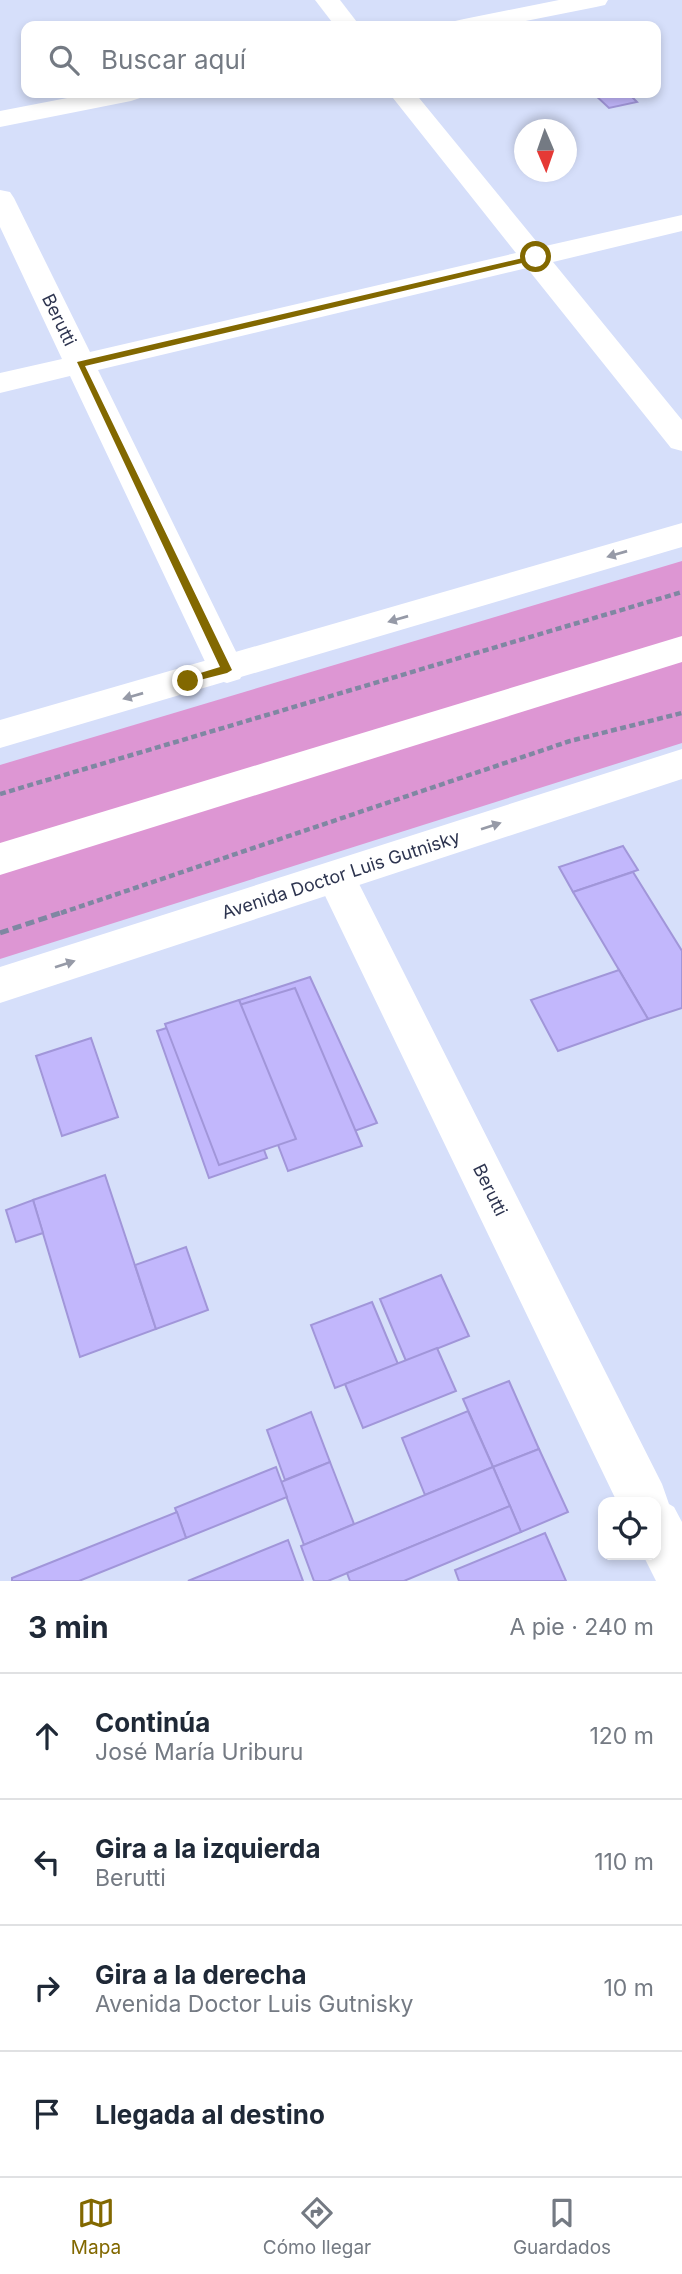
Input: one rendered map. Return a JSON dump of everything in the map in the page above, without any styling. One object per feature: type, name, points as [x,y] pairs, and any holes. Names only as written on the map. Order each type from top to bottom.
[{"type":"street","points":[[327,0],[344,21]]},
{"type":"street","points":[[489,21],[596,0]]},
{"type":"street","points":[[0,119],[106,98]]},
{"type":"street","points":[[406,98],[682,441]]},
{"type":"street","name":"Berutti","points":[[0,198],[227,670]]},
{"type":"street","points":[[0,383],[682,223]]},
{"type":"street","points":[[0,734],[227,670],[682,535]]},
{"type":"street","points":[[0,859],[682,649]]},
{"type":"street","name":"Avenida Doctor Luis Gutnisky","points":[[0,985],[682,764]]},
{"type":"street","name":"Berutti","points":[[336,877],[643,1497]]},
{"type":"street","points":[[661,1535],[682,1578]]},
{"type":"path","points":[[0,794],[682,592]]},
{"type":"path","points":[[0,933],[570,741],[682,713]]},
{"type":"shaded area","points":[[682,561],[682,743],[0,959],[0,765]]},
{"type":"building","points":[[598,98],[633,98],[637,102],[609,108]]},
{"type":"building","points":[[623,846],[638,870],[573,892],[559,867]]},
{"type":"building","points":[[633,872],[682,951],[682,1008],[648,1019],[573,892]]},
{"type":"building","points":[[619,970],[648,1019],[558,1051],[531,1000]]},
{"type":"building","points":[[310,977],[377,1123],[301,1150],[239,1000]]},
{"type":"building","points":[[295,988],[362,1146],[288,1171],[265,1111],[251,1116],[267,1158],[209,1178],[157,1031],[215,1013],[238,1076],[248,1073],[223,1010]]},
{"type":"building","points":[[239,1000],[296,1139],[219,1165],[165,1024]]},
{"type":"building","points":[[91,1038],[118,1117],[62,1136],[36,1056]]},
{"type":"building","points":[[105,1175],[156,1329],[80,1357],[33,1200]]},
{"type":"building","points":[[33,1200],[43,1233],[16,1242],[6,1210]]},
{"type":"building","points":[[186,1247],[208,1310],[156,1329],[135,1265]]},
{"type":"building","points":[[441,1275],[469,1336],[406,1361],[380,1299]]},
{"type":"building","points":[[372,1302],[398,1364],[335,1388],[311,1325]]},
{"type":"building","points":[[437,1348],[456,1391],[363,1428],[345,1384]]},
{"type":"building","points":[[509,1381],[539,1449],[493,1467],[463,1399]]},
{"type":"building","points":[[468,1411],[493,1467],[425,1495],[402,1438]]},
{"type":"building","points":[[311,1412],[330,1462],[285,1480],[267,1430]]},
{"type":"building","points":[[539,1449],[568,1512],[521,1532],[493,1467]]},
{"type":"building","points":[[330,1462],[354,1524],[304,1545],[281,1482]]},
{"type":"building","points":[[276,1467],[287,1497],[186,1538],[175,1508]]},
{"type":"building","points":[[493,1467],[510,1506],[328,1581],[314,1581],[301,1546]]},
{"type":"building","points":[[510,1506],[521,1532],[404,1581],[350,1581],[347,1573]]},
{"type":"building","points":[[177,1512],[186,1538],[79,1581],[12,1581],[12,1578]]},
{"type":"building","points":[[545,1533],[566,1581],[459,1581],[455,1570]]},
{"type":"building","points":[[288,1540],[303,1581],[188,1581]]},
{"type":"route","points":[[188,681],[227,670],[80,364],[536,257]]}]
